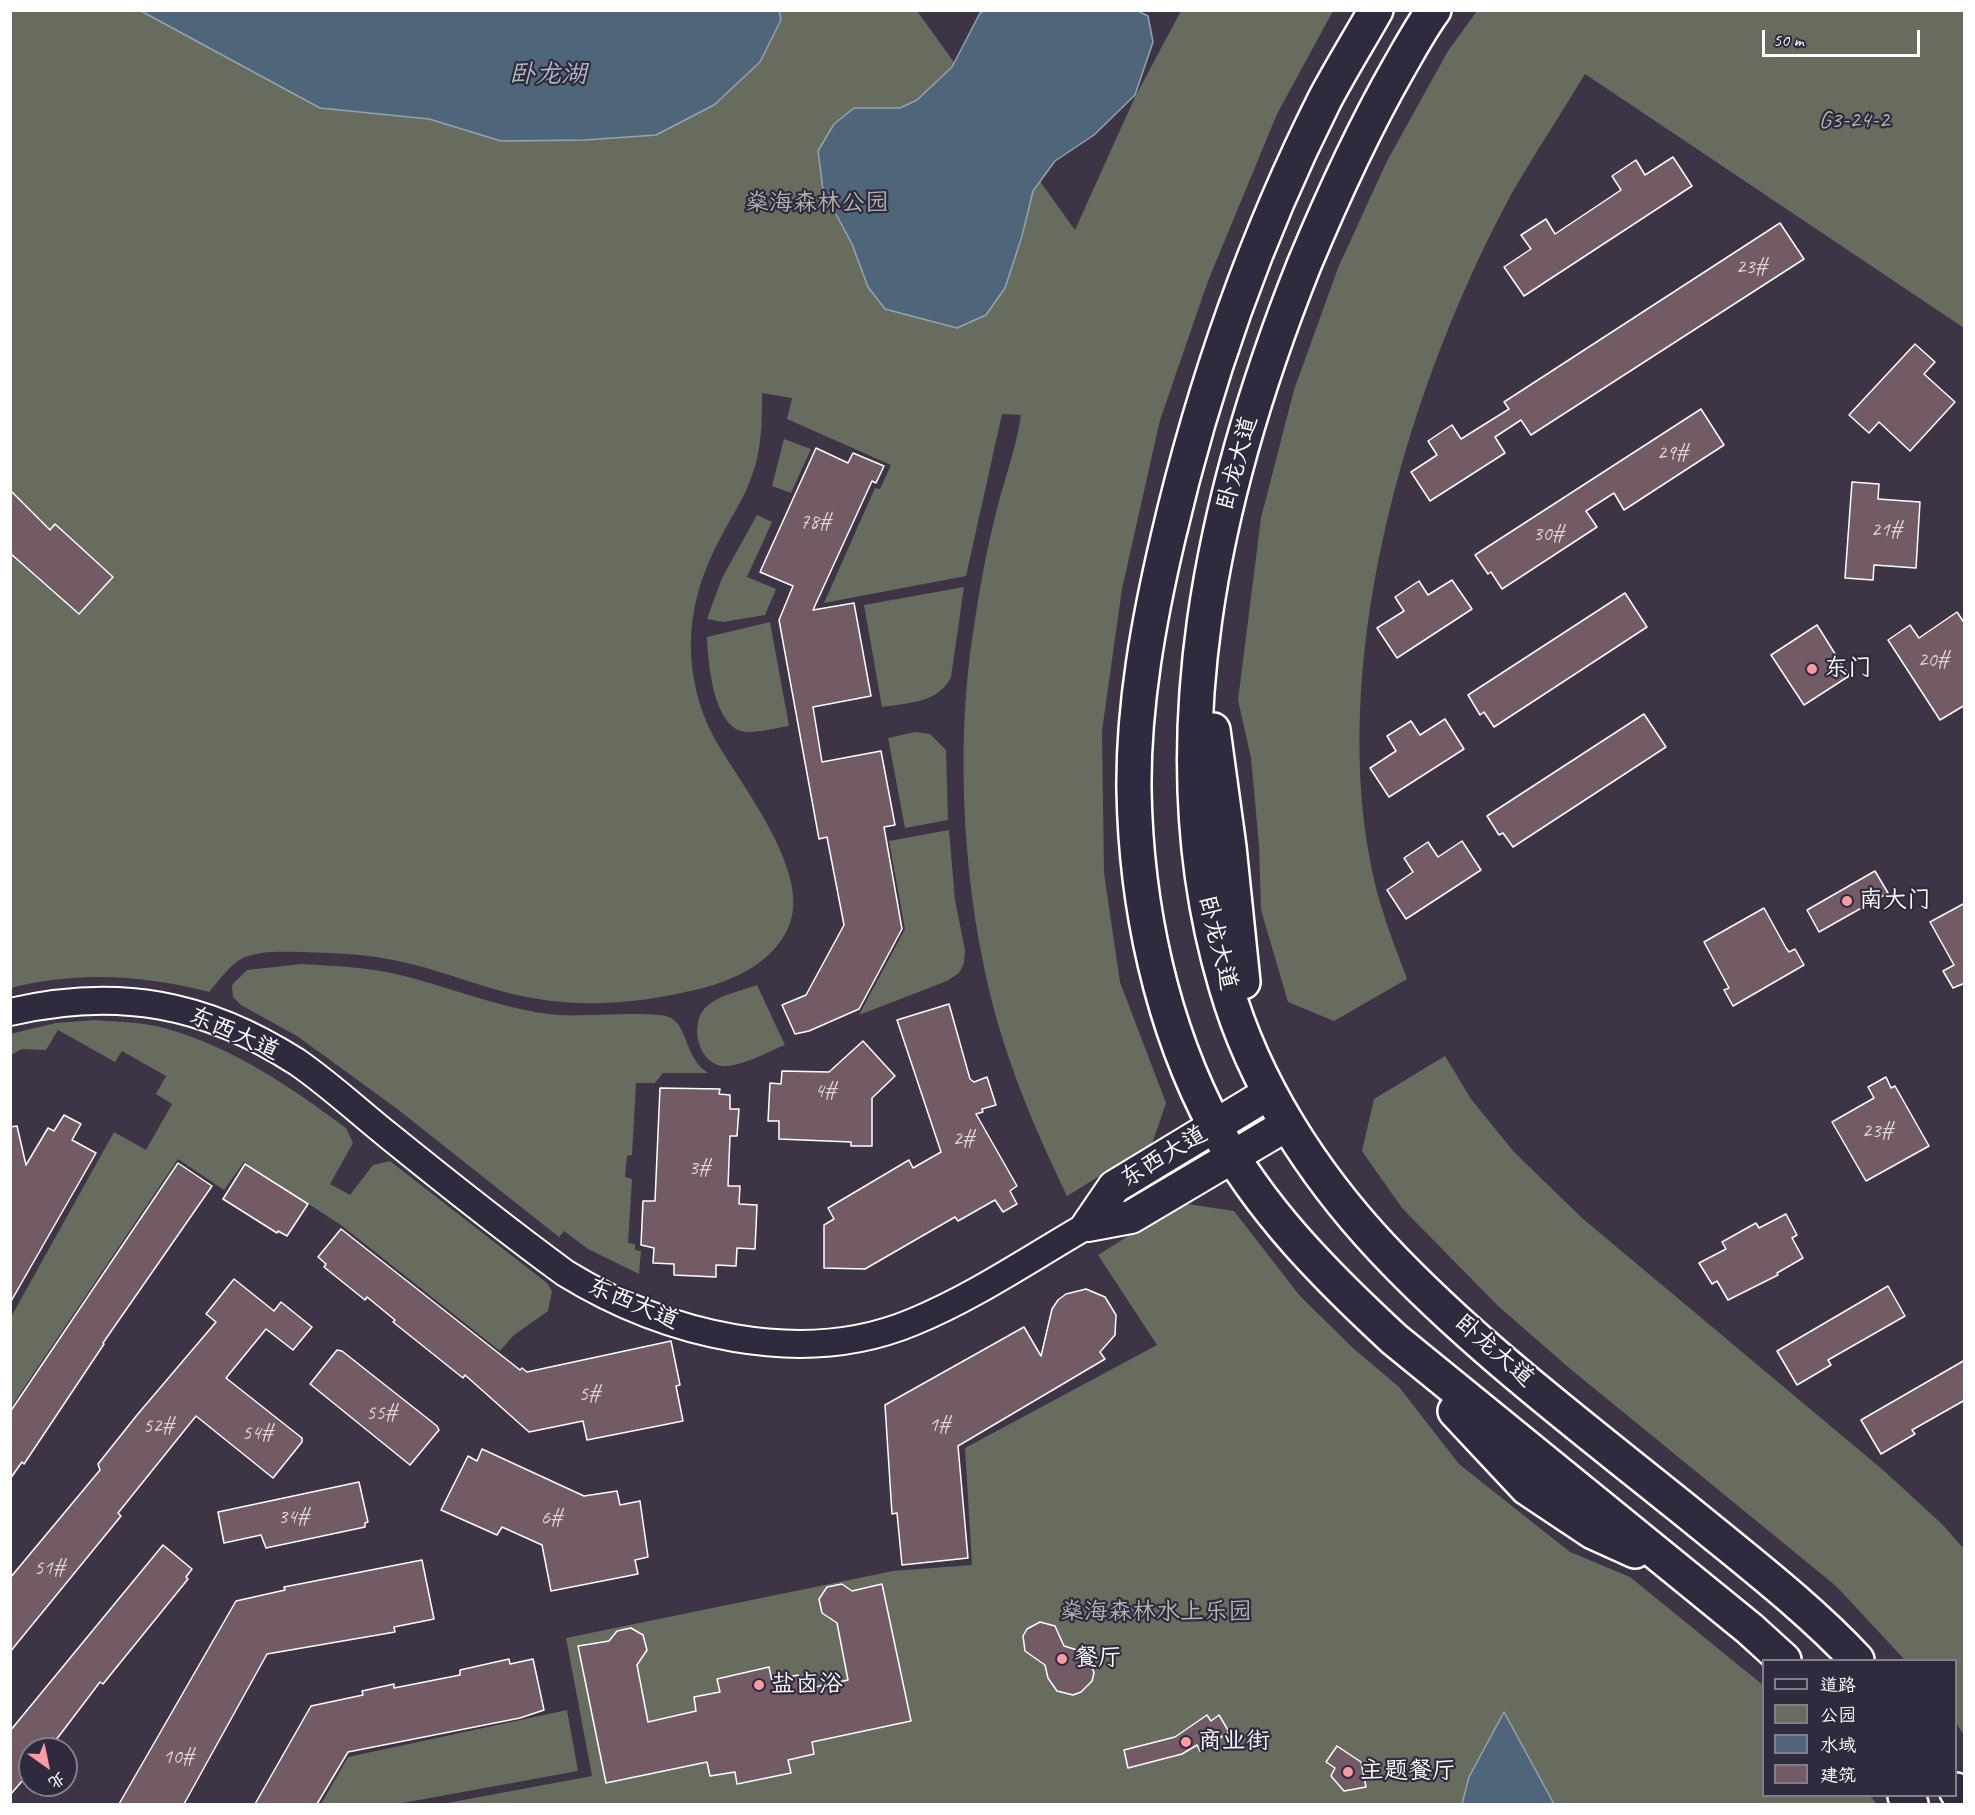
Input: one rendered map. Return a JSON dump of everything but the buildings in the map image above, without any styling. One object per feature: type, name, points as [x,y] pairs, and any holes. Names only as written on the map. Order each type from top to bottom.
[{"type":"main road","name":"卧龙大道","points":[[1376,10],[1326,98],[1277,203],[1209,381],[1183,474],[1156,590],[1139,705],[1134,789],[1139,861],[1152,947],[1171,1023],[1215,1127],[1233,1158],[1278,1220],[1338,1287],[1394,1339],[1478,1437],[1527,1488],[1593,1532],[1678,1571],[1750,1629],[1783,1659]]},
{"type":"main road","name":"卧龙大道","points":[[1434,10],[1368,122],[1319,229],[1284,315],[1257,393],[1229,495],[1207,595],[1201,661],[1229,847],[1248,1047],[1269,1093],[1325,1181],[1381,1247],[1481,1342],[1778,1586],[1856,1659]]},
{"type":"street","name":"东西大道","points":[[10,1012],[43,1005],[96,999],[156,1003],[211,1018],[297,1063],[565,1273],[606,1298],[699,1331],[764,1343],[852,1341],[913,1322],[960,1299],[1088,1225],[1114,1187],[1269,1093]]},
{"type":"street","points":[[1088,1225],[1131,1216],[1288,1124]]},
{"type":"green space","name":"燊海森林公园","points":[[11,11],[917,11],[1075,230],[1135,97],[1181,11],[1333,11],[1277,114],[1208,281],[1160,420],[1122,589],[1102,731],[1104,873],[1120,982],[1166,1103],[1152,1144],[1067,1196],[1016,1078],[1002,1037],[980,945],[972,896],[964,797],[966,700],[972,638],[986,557],[1021,415],[1002,414],[966,576],[824,603],[875,488],[880,489],[891,465],[787,419],[792,398],[762,393],[760,437],[754,470],[744,495],[705,571],[695,607],[691,645],[695,685],[706,721],[770,830],[783,856],[791,881],[793,905],[789,926],[773,950],[752,968],[726,981],[699,989],[639,1000],[598,1003],[558,1002],[520,996],[416,965],[386,959],[350,954],[303,952],[250,955],[229,968],[209,992],[160,982],[110,977],[60,979],[11,988]]},
{"type":"green space","name":"G3-24-2","points":[[1477,11],[1964,11],[1964,328],[1585,74],[1512,193],[1475,266],[1442,346],[1412,430],[1388,516],[1371,604],[1361,692],[1360,778],[1373,875],[1407,979],[1334,1021],[1288,1002],[1261,910],[1259,845],[1251,758],[1238,700],[1261,518],[1294,390],[1338,268],[1387,161],[1448,51]]},
{"type":"green space","points":[[784,439],[811,449],[791,493],[772,486]]},
{"type":"green space","points":[[757,515],[772,522],[747,577],[776,589],[765,615],[723,622],[707,619],[722,578]]},
{"type":"green space","points":[[964,587],[951,677],[946,686],[931,697],[922,700],[882,707],[864,605]]},
{"type":"green space","points":[[770,622],[789,726],[748,732],[736,729],[727,721],[715,694],[707,637]]},
{"type":"green space","points":[[915,732],[930,734],[946,750],[948,820],[905,828],[888,738]]},
{"type":"green space","points":[[949,830],[955,900],[965,950],[964,963],[959,973],[947,981],[859,1015],[905,929],[889,841]]},
{"type":"green space","points":[[301,964],[388,972],[498,1004],[538,1012],[558,1015],[651,1014],[671,1018],[677,1023],[690,1051],[708,1073],[663,1073],[655,1083],[636,1083],[632,1155],[627,1156],[625,1177],[632,1179],[628,1243],[635,1244],[635,1250],[641,1251],[639,1274],[588,1249],[564,1231],[559,1237],[396,1108],[297,1036],[241,1005],[233,997],[232,985],[247,970]]},
{"type":"green space","points":[[757,985],[785,1045],[742,1063],[728,1066],[718,1065],[710,1060],[699,1044],[697,1034],[701,1015],[706,1007],[717,999]]},
{"type":"green space","points":[[95,1020],[147,1024],[189,1036],[237,1057],[282,1083],[346,1128],[353,1143],[330,1184],[350,1195],[373,1165],[390,1161],[547,1283],[552,1291],[548,1311],[514,1335],[500,1351],[341,1225],[244,1162],[224,1190],[178,1159],[11,1407],[11,1317],[114,1132],[146,1150],[172,1104],[156,1094],[166,1076],[122,1051],[115,1062],[58,1030],[46,1050],[22,1049],[11,1055],[11,1034],[56,1023]]},
{"type":"green space","points":[[1445,1056],[1471,1099],[1514,1152],[1582,1218],[1883,1470],[1942,1524],[1964,1549],[1964,1735],[1957,1724],[1957,1659],[1904,1659],[1836,1586],[1568,1367],[1497,1305],[1402,1208],[1362,1151],[1374,1099]]},
{"type":"green space","name":"燊海森林水上乐园","points":[[1181,1203],[1234,1211],[1300,1296],[1354,1349],[1399,1387],[1459,1464],[1570,1552],[1630,1577],[1762,1684],[1762,1797],[1871,1797],[1877,1804],[442,1804],[592,1776],[566,1638],[893,1571],[972,1565],[965,1448],[1157,1345],[1098,1255]]},
{"type":"green space","points":[[567,1710],[578,1771],[397,1804],[321,1804],[348,1757]]},
{"type":"water","points":[[1136,10],[1148,16],[1153,42],[1135,95],[1094,135],[1055,161],[1033,191],[1022,236],[1005,288],[986,315],[957,328],[885,309],[868,287],[852,244],[823,190],[818,151],[834,124],[854,108],[900,108],[917,100],[952,67],[980,13],[984,11]]},
{"type":"water","name":"卧龙湖","points":[[141,11],[779,11],[781,20],[760,62],[714,105],[656,135],[585,140],[501,141],[429,119],[320,108]]},
{"type":"water","points":[[1504,1712],[1554,1804],[1462,1804],[1469,1777]]},
{"type":"place","name":"东门","points":[[1812,669]]},
{"type":"place","name":"南大门","points":[[1847,901]]},
{"type":"place","name":"餐厅","points":[[1062,1659]]},
{"type":"place","name":"盐卤浴","points":[[759,1685]]},
{"type":"place","name":"商业街","points":[[1186,1742]]},
{"type":"place","name":"主题餐厅","points":[[1348,1772]]}]
